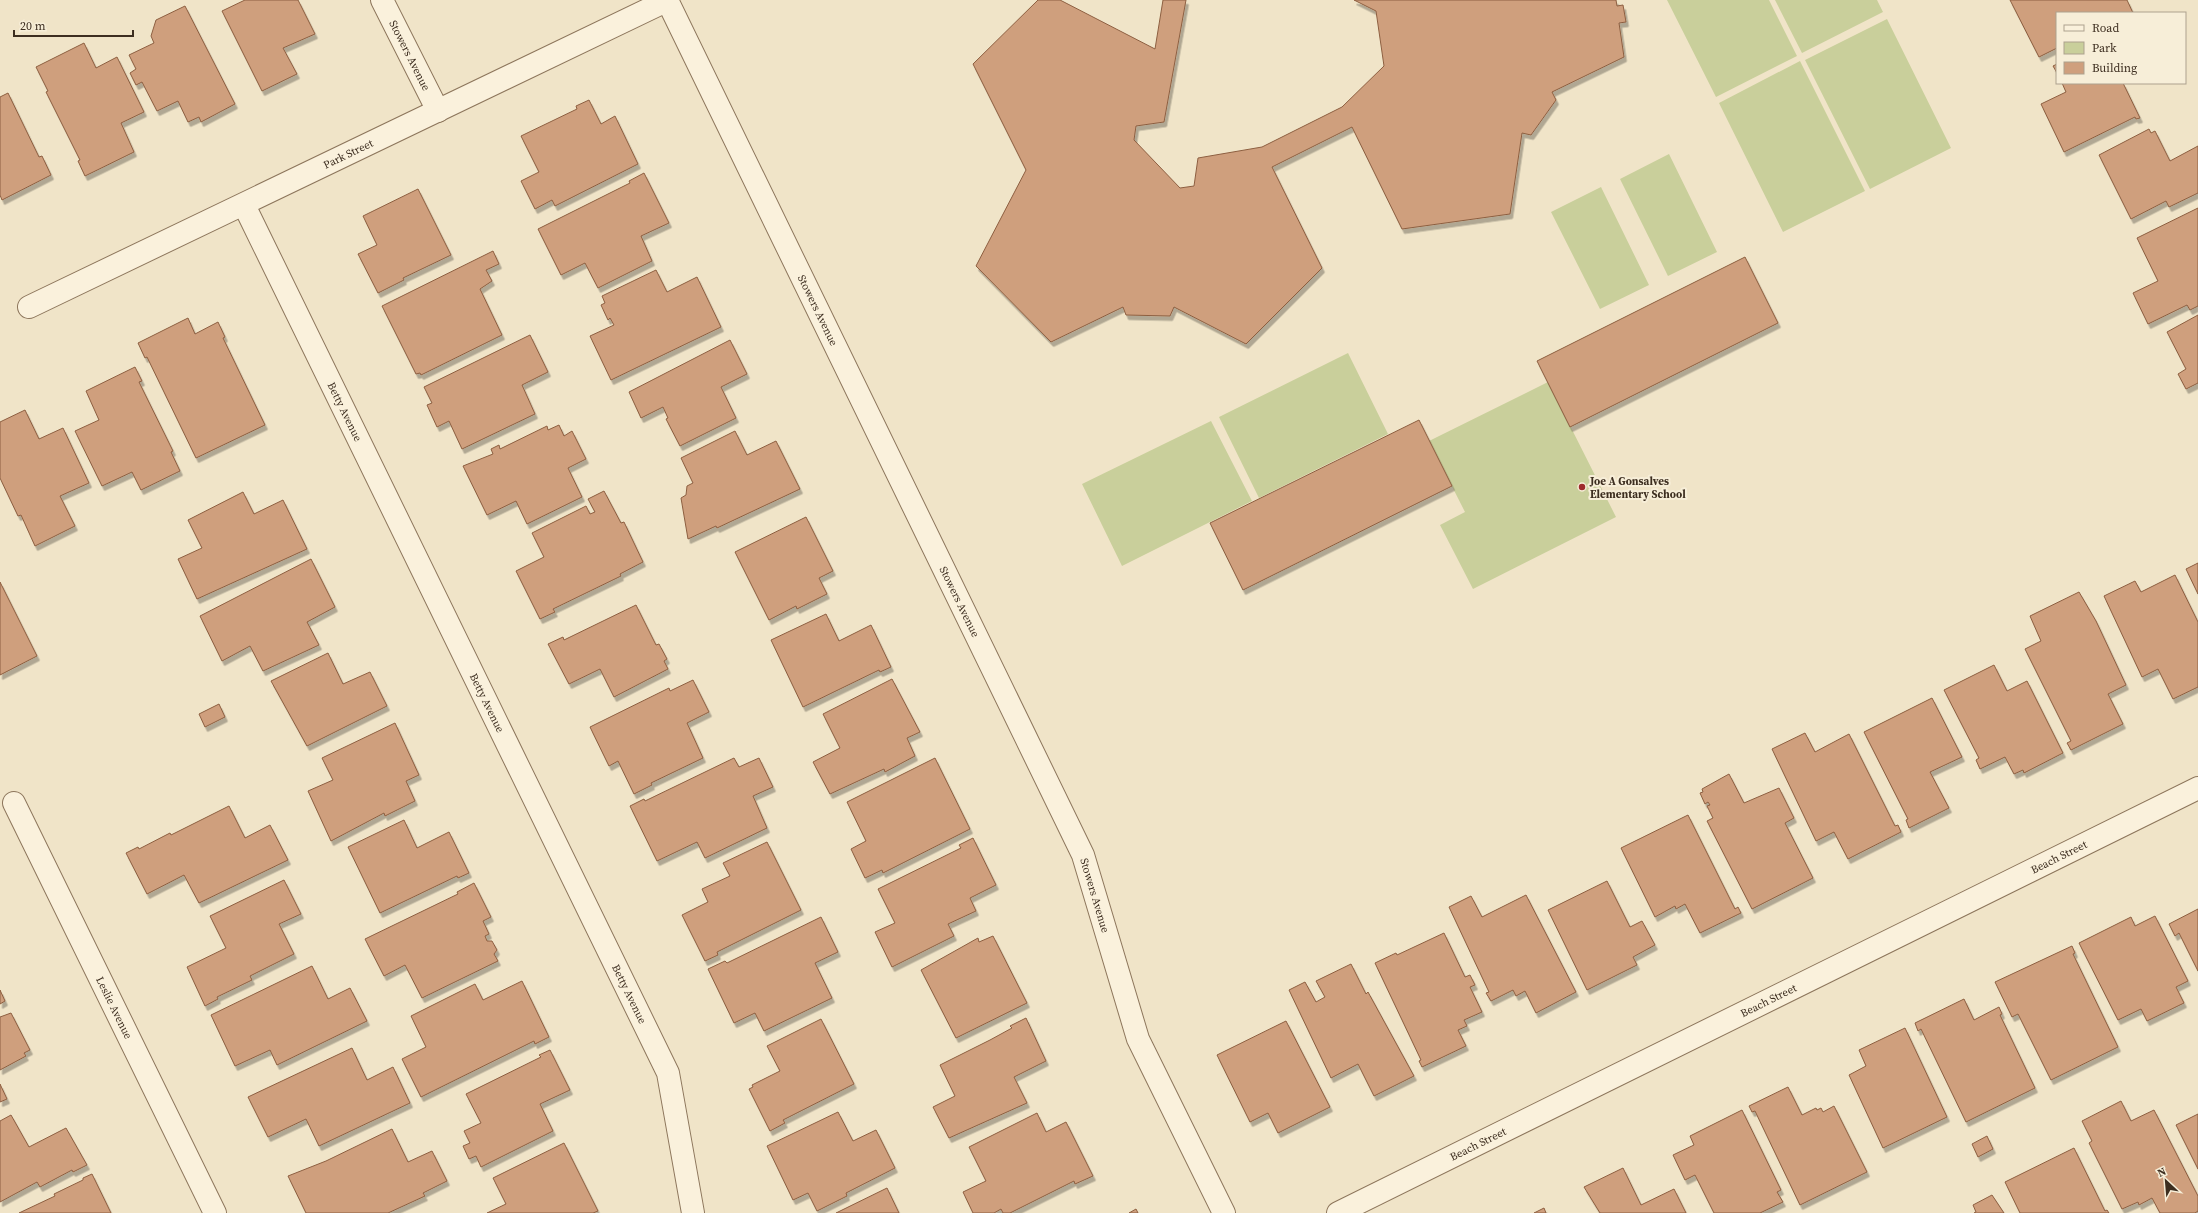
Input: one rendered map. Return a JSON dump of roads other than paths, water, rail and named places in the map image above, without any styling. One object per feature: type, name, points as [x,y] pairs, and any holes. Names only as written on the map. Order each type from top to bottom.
[{"type":"street","name":"Stowers Avenue","points":[[382,0],[438,111]]},
{"type":"street","name":"Stowers Avenue","points":[[667,0],[1083,855],[1138,1039],[1224,1213]]},
{"type":"street","name":"Park Street","points":[[29,307],[244,205],[667,0]]},
{"type":"street","name":"Betty Avenue","points":[[244,205],[668,1073],[693,1213]]},
{"type":"street","name":"Beach Street","points":[[1338,1213],[2198,788]]},
{"type":"street","name":"Leslie Avenue","points":[[14,803],[215,1213]]},
{"type":"place","name":"Joe A Gonsalves Elementary School","points":[[1582,487]]}]
